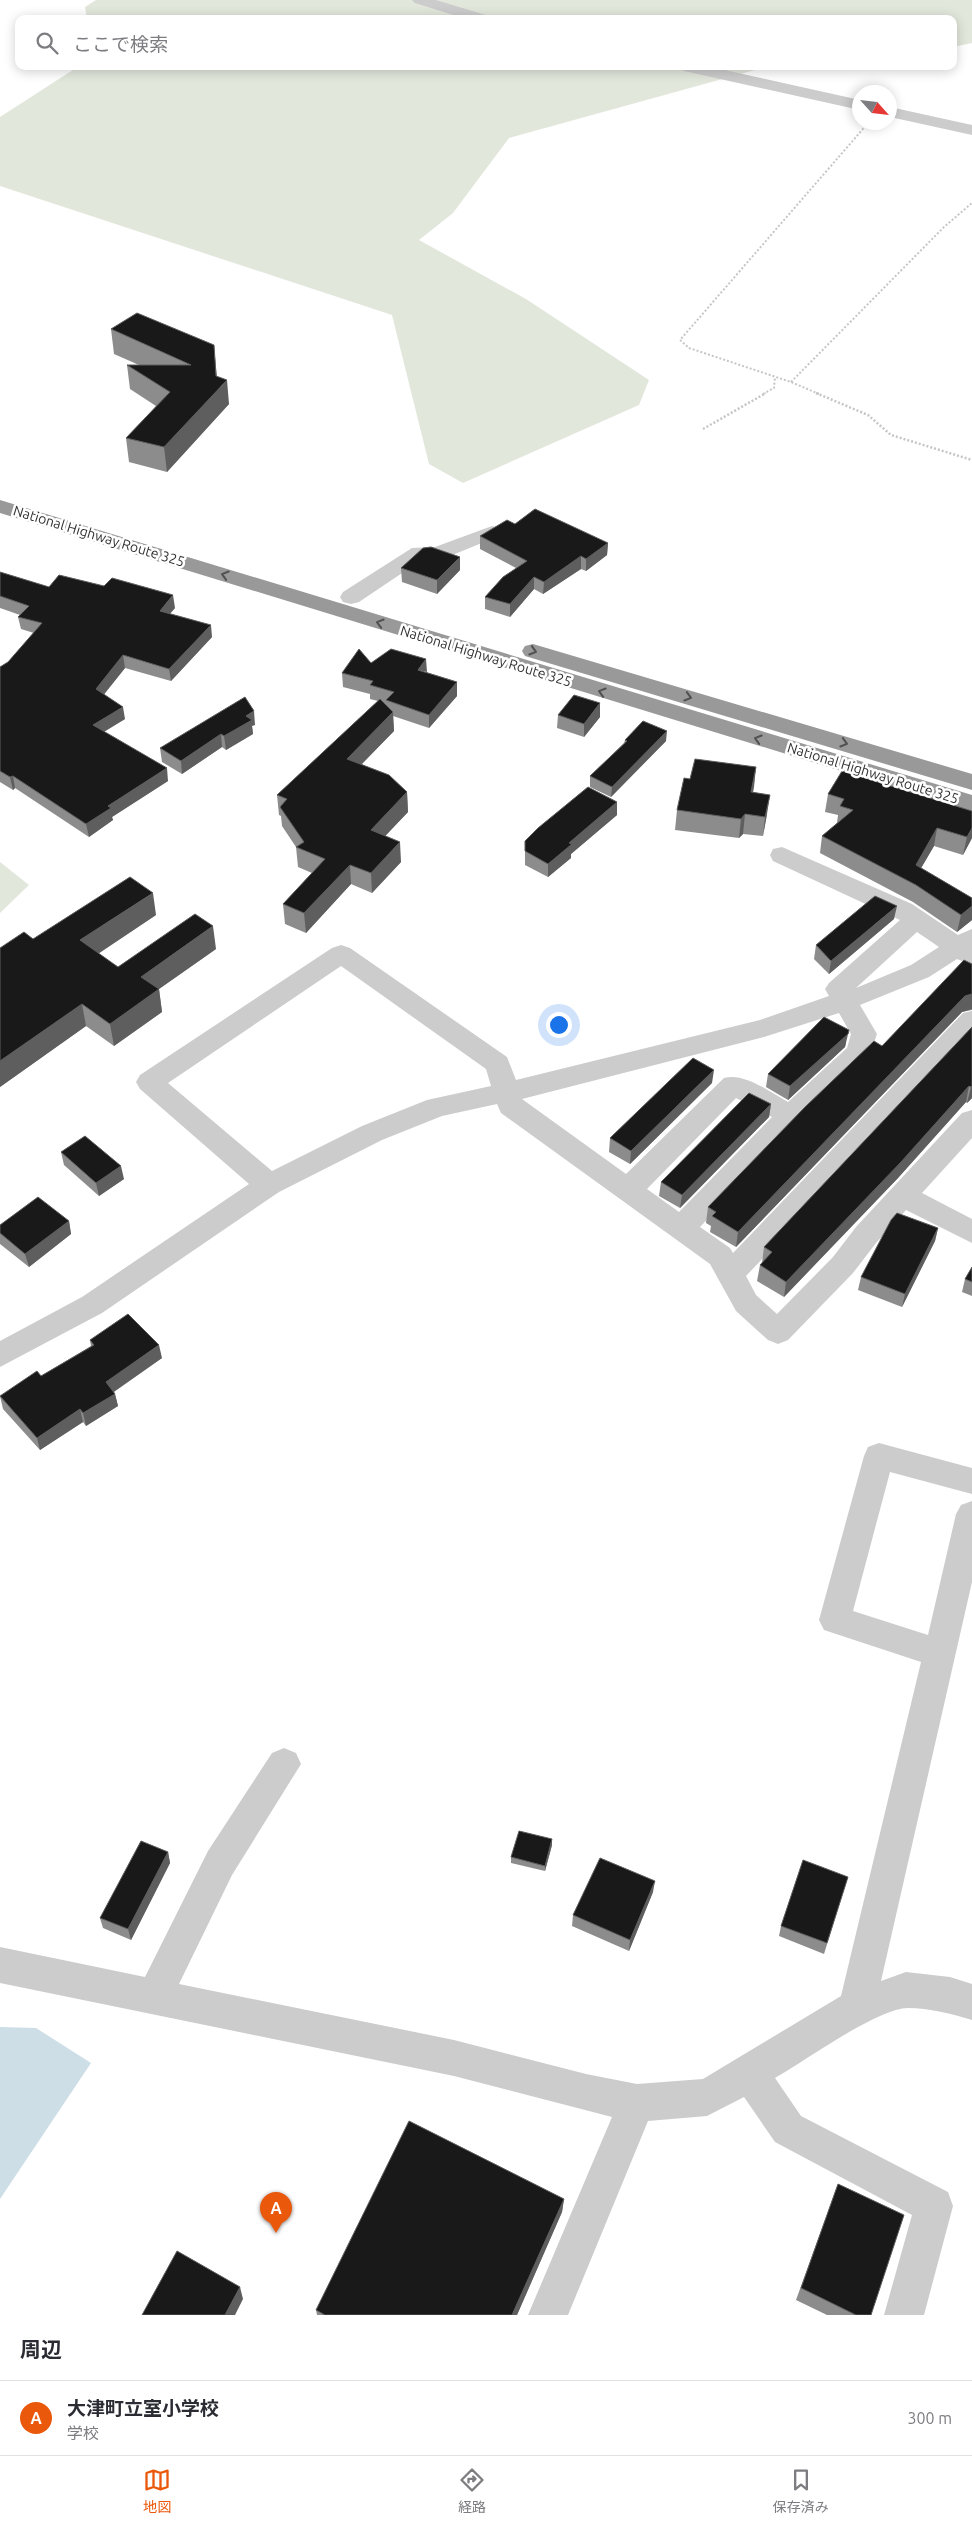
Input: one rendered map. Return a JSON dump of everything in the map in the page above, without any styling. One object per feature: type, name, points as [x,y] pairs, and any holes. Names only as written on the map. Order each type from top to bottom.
[{"type":"highway","name":"National Highway Route 325","points":[[0,490],[972,782]]},
{"type":"highway","name":"National Highway Route 325","points":[[0,506],[972,803]]},
{"type":"street","points":[[420,0],[470,15]]},
{"type":"street","points":[[702,70],[852,103]]},
{"type":"street","points":[[897,114],[972,130]]},
{"type":"street","points":[[351,597],[419,552],[436,553],[492,532]]},
{"type":"street","points":[[782,856],[866,892],[967,947]]},
{"type":"street","points":[[681,1228],[791,1115],[859,1052],[864,1034],[847,1001],[838,989],[916,919]]},
{"type":"street","points":[[0,1355],[92,1306],[268,1185],[372,1133],[437,1106],[559,1081],[764,1028],[847,1001],[920,971],[967,947]]},
{"type":"street","points":[[268,1185],[149,1082],[341,954],[498,1064],[511,1106],[720,1256],[746,1303],[778,1332],[843,1265],[866,1235],[904,1196],[972,1120]]},
{"type":"street","points":[[730,1274],[972,1020]]},
{"type":"street","points":[[628,1190],[733,1084],[791,1115]]},
{"type":"street","points":[[904,1196],[972,1232]]},
{"type":"street","points":[[939,1653],[835,1620],[879,1456],[972,1481]]},
{"type":"street","points":[[857,2007],[972,1514]]},
{"type":"street","points":[[155,1995],[220,1863],[284,1764]]},
{"type":"street","points":[[0,1964],[454,2058],[586,2094],[637,2103],[707,2097],[799,2044],[857,2007],[906,1990],[950,1995],[972,2002]]},
{"type":"street","points":[[749,2072],[788,2129],[934,2206],[904,2315]]},
{"type":"street","points":[[548,2315],[637,2103]]},
{"type":"path","points":[[862,130],[680,340],[688,348],[791,382],[868,415],[891,434],[972,460]]},
{"type":"path","points":[[791,382],[944,227],[972,203]]},
{"type":"path","points":[[703,429],[774,388],[775,377]]},
{"type":"shaded area","points":[[96,0],[972,0],[972,43],[957,46],[957,15],[86,15],[85,7]]},
{"type":"shaded area","points":[[73,70],[755,70],[509,138],[453,213],[419,240],[526,299],[649,380],[639,405],[463,483],[429,464],[392,315],[0,186],[0,117]]},
{"type":"shaded area","points":[[0,862],[29,885],[0,913]]},
{"type":"shaded area","points":[[0,2027],[36,2028],[91,2063],[0,2199]]},
{"type":"building","points":[[137,313],[214,345],[216,376],[227,380],[164,447],[126,438],[170,392],[127,365],[191,365],[111,329]]},
{"type":"building","points":[[535,509],[608,543],[586,559],[581,556],[544,582],[534,577],[510,604],[485,597],[503,577],[527,561],[480,536],[507,520],[515,524]]},
{"type":"building","points":[[431,547],[460,557],[437,580],[401,568],[423,548]]},
{"type":"building","points":[[0,572],[49,587],[59,575],[104,586],[112,578],[173,595],[160,611],[211,625],[169,669],[123,655],[96,689],[123,707],[93,725],[167,768],[108,806],[111,808],[86,824],[13,776],[10,777],[0,771],[0,667],[8,662],[42,623],[18,617],[29,606],[0,596]]},
{"type":"building","points":[[359,649],[371,663],[391,649],[426,659],[418,670],[457,682],[429,715],[386,700],[394,692],[370,685],[373,681],[342,673]]},
{"type":"building","points":[[574,695],[600,703],[584,724],[558,715]]},
{"type":"building","points":[[245,697],[254,711],[246,716],[252,720],[224,736],[221,734],[181,761],[160,748]]},
{"type":"building","points":[[380,699],[393,712],[347,759],[389,775],[407,792],[371,830],[400,842],[371,873],[350,865],[304,913],[283,904],[325,859],[296,847],[304,842],[280,807],[287,799],[277,795]]},
{"type":"building","points":[[643,721],[667,731],[612,787],[590,776],[627,741],[625,740]]},
{"type":"building","points":[[695,759],[756,767],[751,792],[770,795],[765,817],[745,814],[741,819],[677,810],[684,778],[690,779]]},
{"type":"building","points":[[842,771],[972,811],[972,828],[967,837],[937,828],[916,865],[972,898],[972,906],[961,915],[916,885],[822,836],[853,810],[840,806],[844,799],[828,794]]},
{"type":"building","points":[[588,787],[617,802],[569,843],[572,844],[548,864],[525,851],[525,841]]},
{"type":"building","points":[[130,877],[153,893],[80,940],[118,967],[195,914],[213,926],[141,977],[159,989],[110,1024],[82,1004],[0,1061],[0,948],[24,932],[33,939]]},
{"type":"building","points":[[875,896],[897,906],[831,961],[816,945]]},
{"type":"building","points":[[964,960],[972,964],[972,994],[965,996],[738,1232],[712,1216],[716,1212],[708,1207],[805,1107],[874,1041],[882,1046]]},
{"type":"building","points":[[824,1017],[849,1030],[848,1034],[790,1086],[768,1074]]},
{"type":"building","points":[[972,1027],[972,1086],[969,1086],[901,1162],[786,1282],[760,1265],[772,1252],[764,1247]]},
{"type":"building","points":[[693,1058],[714,1070],[631,1151],[610,1138]]},
{"type":"building","points":[[749,1093],[771,1104],[682,1195],[661,1182]]},
{"type":"building","points":[[85,1136],[121,1166],[96,1183],[61,1152]]},
{"type":"building","points":[[38,1197],[69,1221],[25,1254],[0,1233],[0,1225]]},
{"type":"building","points":[[897,1213],[938,1228],[905,1294],[861,1277],[891,1220]]},
{"type":"building","points":[[972,1267],[972,1282],[965,1279]]},
{"type":"building","points":[[128,1314],[159,1345],[106,1382],[115,1394],[83,1413],[80,1409],[37,1438],[0,1396],[37,1371],[41,1376],[94,1345],[90,1340]]},
{"type":"building","points":[[519,1831],[552,1839],[545,1866],[511,1857]]},
{"type":"building","points":[[141,1841],[168,1852],[128,1929],[100,1918]]},
{"type":"building","points":[[600,1858],[655,1881],[630,1940],[573,1915]]},
{"type":"building","points":[[803,1860],[848,1877],[827,1943],[781,1926]]},
{"type":"building","points":[[409,2121],[564,2199],[512,2315],[325,2315],[316,2310]]},
{"type":"building","points":[[838,2184],[904,2215],[871,2315],[856,2315],[801,2288]]},
{"type":"building","points":[[177,2251],[240,2287],[225,2315],[142,2315]]},
{"type":"place","name":"大津町立室小学校","points":[[276,2233]]}]
